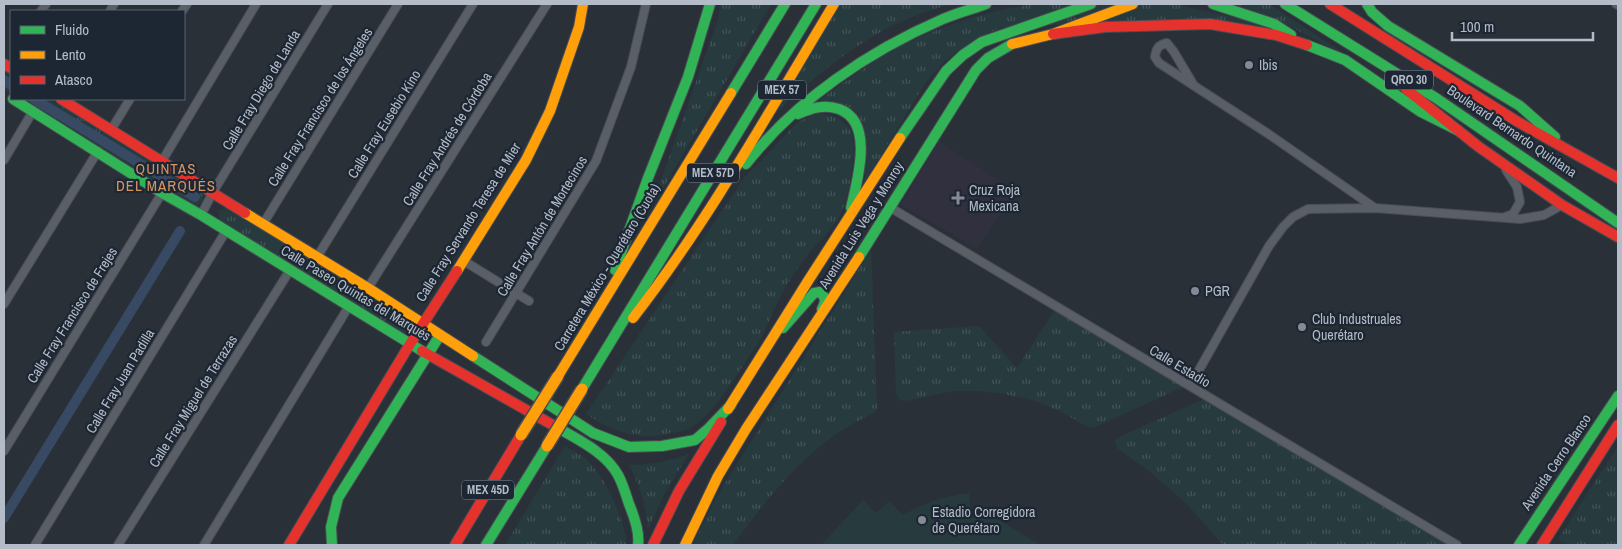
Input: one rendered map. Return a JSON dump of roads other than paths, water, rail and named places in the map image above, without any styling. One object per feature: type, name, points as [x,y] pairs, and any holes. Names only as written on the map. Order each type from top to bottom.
[{"type":"main road","name":"Calle Fray Servando Teresa de Mier","points":[[289,545],[410,344],[526,160],[550,111],[579,26],[583,4]]},
{"type":"main road","points":[[605,299],[685,85],[710,4]]},
{"type":"main road","name":"Carretera México - Querétaro (Cuota)","points":[[455,545],[785,4]]},
{"type":"main road","name":"MEX 57D","points":[[610,343],[816,4]]},
{"type":"main road","name":"MEX 57","points":[[610,343],[642,308],[658,286],[730,177],[834,4]]},
{"type":"main road","points":[[730,177],[748,163],[763,142],[817,93],[858,64],[944,18],[986,4]]},
{"type":"main road","name":"Avenida Luis Vega y Monroy","points":[[654,545],[678,491],[765,347],[850,214],[946,71],[963,55],[982,42],[1003,33],[1091,4]]},
{"type":"main road","name":"Avenida Luis Vega y Monroy","points":[[685,545],[718,476],[746,429],[891,208],[976,70],[988,58],[1012,44],[1054,34],[1133,4]]},
{"type":"main road","points":[[1213,4],[1274,24],[1306,44]]},
{"type":"main road","name":"Boulevard Bernardo Quintana","points":[[1285,4],[1436,98],[1618,223]]},
{"type":"main road","name":"Boulevard Bernardo Quintana","points":[[1330,4],[1518,122],[1618,178]]},
{"type":"main road","points":[[1344,4],[1369,28]]},
{"type":"main road","points":[[1366,4],[1388,26],[1520,106],[1568,150]]},
{"type":"main road","points":[[1054,34],[1105,27],[1210,24],[1276,35],[1326,51],[1346,60],[1422,112],[1457,130]]},
{"type":"main road","points":[[1345,40],[1369,62],[1417,96],[1457,130],[1562,205],[1618,236]]},
{"type":"main road","name":"Calle Paseo Quintas del Marqués","points":[[15,100],[162,193],[410,344],[589,446],[618,475],[633,513],[639,538],[638,545]]},
{"type":"main road","name":"Calle Paseo Quintas del Marqués","points":[[63,100],[368,288],[593,433],[631,448],[669,445],[695,440],[731,405]]},
{"type":"main road","points":[[792,116],[816,106],[832,107],[842,110],[852,117],[858,126],[860,134],[857,178],[850,214]]},
{"type":"main road","points":[[765,347],[811,294],[817,292],[824,296],[825,304],[814,326]]},
{"type":"main road","points":[[332,545],[330,537],[331,518],[338,498],[440,335]]},
{"type":"main road","name":"MEX 45D","points":[[486,545],[610,343]]},
{"type":"main road","name":"Avenida Cerro Blanco","points":[[1519,545],[1618,396]]},
{"type":"main road","points":[[1542,545],[1618,425]]},
{"type":"main road","points":[[492,545],[520,490]]},
{"type":"street","points":[[162,161],[256,4]]},
{"type":"street","name":"Calle Fray Diego de Landa","points":[[201,215],[213,192],[328,4]]},
{"type":"street","name":"Calle Fray Francisco de los Ángeles","points":[[263,224],[398,4]]},
{"type":"street","name":"Calle Fray Eusebio Kino","points":[[317,257],[473,4]]},
{"type":"street","name":"Calle Fray Andrés de Córdoba","points":[[368,288],[547,4]]},
{"type":"street","name":"Calle Fray Antón de Mortecinos","points":[[486,342],[596,161],[630,67],[646,4]]},
{"type":"street","points":[[1193,84],[1167,43],[1161,44],[1156,49],[1154,58],[1159,63],[1193,84],[1375,208]]},
{"type":"street","points":[[111,130],[129,100]]},
{"type":"street","points":[[4,160],[33,111]]},
{"type":"street","points":[[4,304],[98,152]]},
{"type":"street","points":[[1499,217],[1513,214],[1520,202],[1517,187],[1502,161]]},
{"type":"street","name":"Calle Fray Francisco de Frejes","points":[[4,451],[162,193]]},
{"type":"street","points":[[1190,386],[1269,246],[1293,217],[1308,209],[1375,208],[1520,219],[1544,215],[1562,205]]},
{"type":"street","name":"Calle Estadio","points":[[891,208],[1457,545]]},
{"type":"street","name":"Calle Fray Juan Padilla","points":[[35,545],[226,231]]},
{"type":"street","points":[[464,261],[529,302]]},
{"type":"street","name":"Calle Fray Miguel de Terrazas","points":[[118,545],[290,270]]},
{"type":"street","points":[[204,545],[349,306]]},
{"type":"waterway","points":[[4,80],[10,84]]},
{"type":"waterway","points":[[36,100],[195,197]]},
{"type":"waterway","points":[[4,518],[180,231]]},
{"type":"place","name":"Ibis","points":[[1249,65]]},
{"type":"place","name":"Cruz Roja Mexicana","points":[[958,198]]},
{"type":"place","name":"PGR","points":[[1195,291]]},
{"type":"place","name":"Club Industruales Querétaro","points":[[1302,327]]},
{"type":"place","name":"Estadio Corregidora de Querétaro","points":[[922,520]]},
{"type":"district","name":"QUINTAS DEL MARQUÉS","points":[[166,176]]}]
